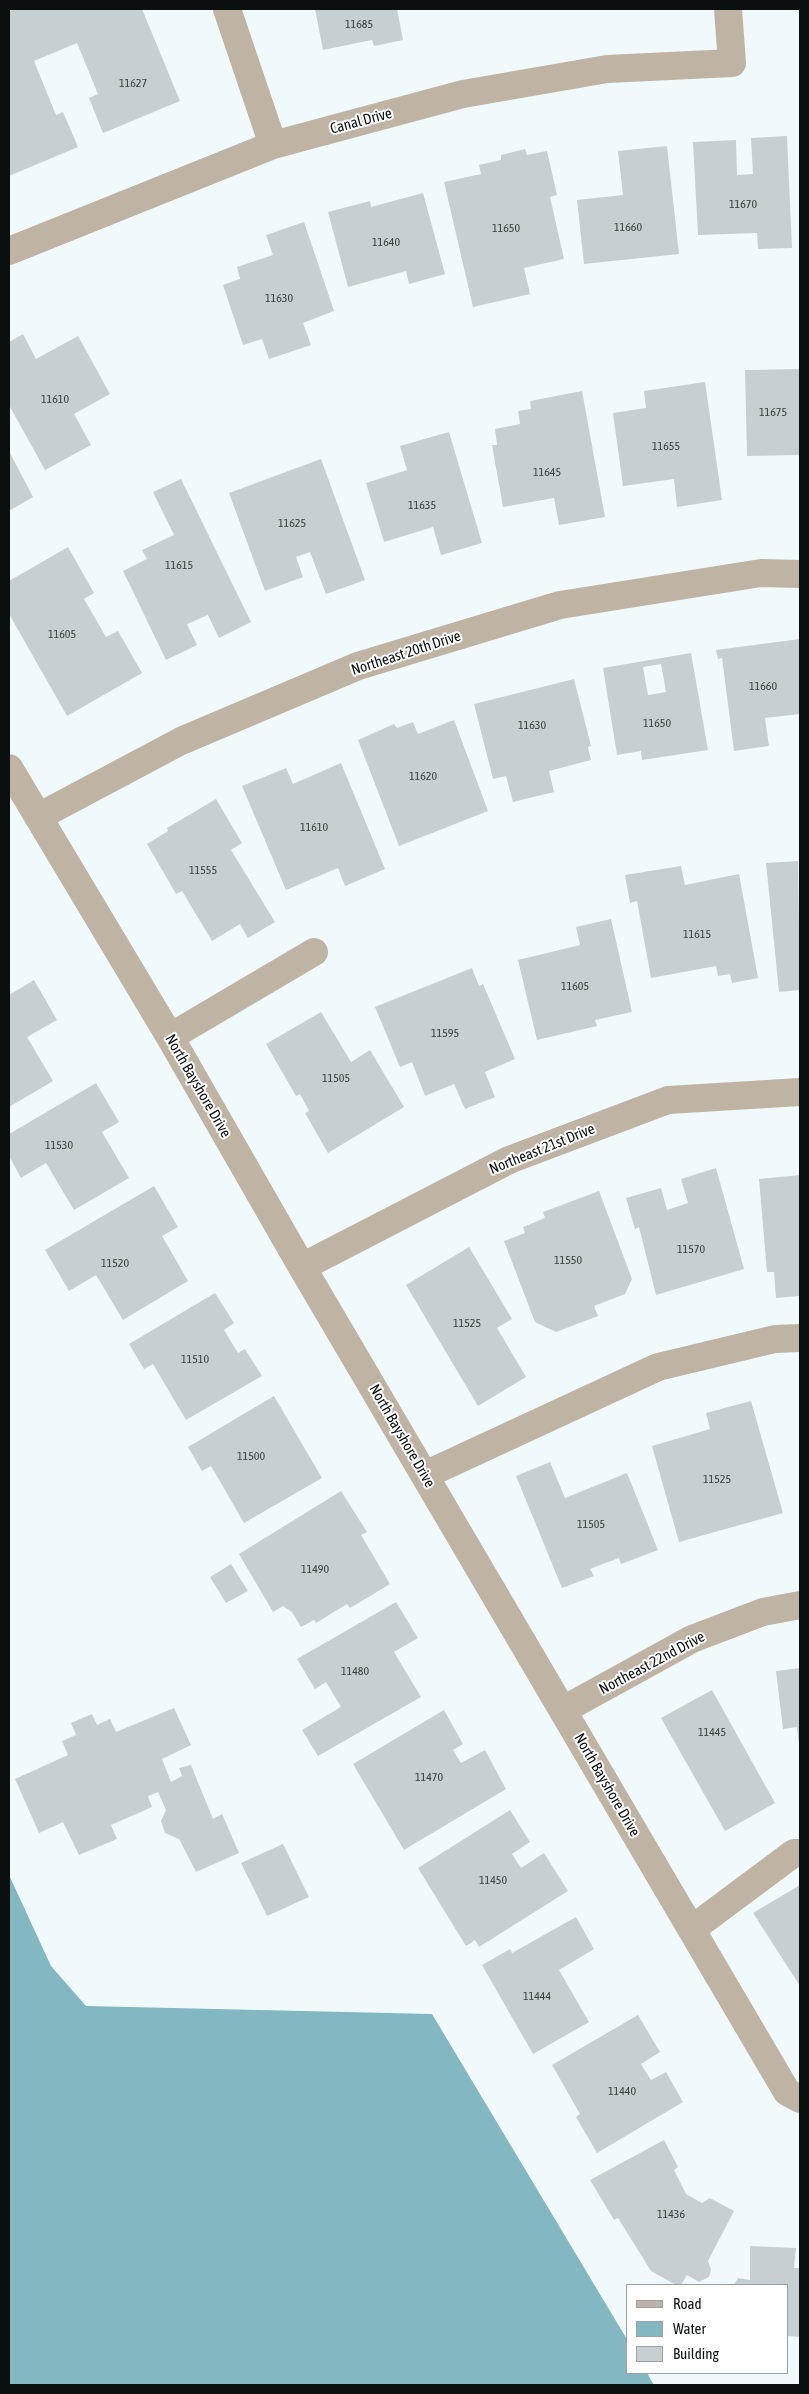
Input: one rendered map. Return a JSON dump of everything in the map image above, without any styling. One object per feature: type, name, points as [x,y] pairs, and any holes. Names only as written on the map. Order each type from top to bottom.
[{"type":"street","points":[[227,9],[273,145]]},
{"type":"street","name":"Canal Drive","points":[[9,250],[273,145],[473,93],[607,69],[732,62],[728,9]]},
{"type":"street","name":"Northeast 20th Drive","points":[[38,817],[181,741],[358,666],[560,605],[761,574],[800,574]]},
{"type":"street","name":"North Bayshore Drive","points":[[9,768],[170,1037],[302,1267],[787,2092],[800,2099]]},
{"type":"street","points":[[170,1037],[314,952]]},
{"type":"street","name":"Northeast 21st Drive","points":[[302,1267],[509,1160],[668,1100],[800,1092]]},
{"type":"street","points":[[424,1475],[658,1366],[775,1339],[800,1338]]},
{"type":"street","name":"Northeast 22nd Drive","points":[[563,1710],[692,1639],[763,1612],[800,1605]]},
{"type":"street","points":[[692,1929],[794,1853],[800,1853]]},
{"type":"water","points":[[9,1875],[51,1966],[86,2006],[432,2014],[626,2338],[626,2374],[648,2374],[654,2385],[9,2385]]},
{"type":"building","points":[[15,9],[142,9],[180,101],[103,133],[89,98],[98,94],[77,43],[34,61],[56,115],[63,112],[78,147],[9,176],[9,11]]},
{"type":"building","points":[[315,9],[397,9],[403,40],[374,46],[372,40],[323,50]]},
{"type":"building","points":[[787,136],[792,248],[758,249],[757,233],[698,235],[693,142],[736,140],[737,175],[753,174],[751,138]]},
{"type":"building","points":[[667,146],[679,254],[584,264],[577,200],[623,195],[618,151]]},
{"type":"building","points":[[525,149],[527,155],[547,151],[557,195],[550,197],[564,259],[524,268],[530,294],[473,307],[444,182],[481,174],[479,165],[501,160],[501,155]]},
{"type":"building","points":[[423,193],[445,274],[409,284],[406,271],[348,287],[328,212],[370,201],[371,207]]},
{"type":"building","points":[[304,222],[334,311],[303,323],[311,345],[269,359],[262,339],[243,345],[223,285],[240,279],[237,267],[273,255],[266,235]]},
{"type":"building","points":[[23,334],[36,359],[78,336],[110,394],[74,414],[91,445],[45,470],[9,405],[9,342]]},
{"type":"building","points":[[800,369],[800,455],[747,456],[745,370]]},
{"type":"building","points":[[705,382],[722,500],[677,507],[674,479],[623,486],[613,413],[646,408],[644,391]]},
{"type":"building","points":[[582,391],[605,517],[559,525],[554,498],[503,507],[492,445],[497,445],[495,429],[520,424],[518,411],[531,409],[530,401]]},
{"type":"building","points":[[449,432],[482,543],[441,555],[433,527],[384,542],[366,483],[407,470],[400,446]]},
{"type":"building","points":[[9,451],[33,497],[9,511]]},
{"type":"building","points":[[321,459],[365,580],[326,594],[310,552],[296,557],[303,577],[265,591],[229,493]]},
{"type":"building","points":[[181,479],[251,622],[219,638],[208,615],[187,624],[197,645],[166,660],[123,571],[147,559],[142,550],[174,535],[153,492]]},
{"type":"building","points":[[68,547],[94,593],[84,599],[106,637],[118,631],[142,673],[67,716],[9,614],[9,581]]},
{"type":"building","points":[[800,639],[800,714],[765,718],[769,746],[734,751],[722,658],[718,659],[716,650]]},
{"type":"building","points":[[691,653],[708,750],[642,760],[641,751],[617,755],[603,668]],"holes":[[[661,664],[666,692],[648,695],[643,667]]]},
{"type":"building","points":[[574,679],[591,746],[588,747],[591,760],[549,771],[554,792],[513,802],[506,776],[493,779],[474,704]]},
{"type":"building","points":[[454,720],[488,811],[399,846],[358,740],[394,724],[397,728],[413,722],[418,734]]},
{"type":"building","points":[[341,763],[385,869],[345,886],[338,868],[286,890],[242,786],[286,768],[293,784]]},
{"type":"building","points":[[216,799],[242,843],[231,850],[275,922],[248,938],[240,924],[212,941],[182,891],[176,894],[147,844],[168,831],[167,828]]},
{"type":"building","points":[[798,861],[800,990],[779,992],[766,863]]},
{"type":"building","points":[[681,866],[685,885],[739,874],[758,978],[732,983],[730,974],[718,976],[716,966],[651,978],[637,901],[630,903],[625,875]]},
{"type":"building","points":[[611,919],[632,1012],[595,1020],[597,1026],[537,1040],[518,960],[580,945],[576,927]]},
{"type":"building","points":[[472,968],[479,986],[483,984],[515,1059],[485,1072],[495,1097],[465,1109],[454,1084],[425,1096],[412,1062],[400,1067],[375,1007]]},
{"type":"building","points":[[34,980],[57,1020],[27,1037],[53,1081],[9,1107],[9,995]]},
{"type":"building","points":[[321,1012],[351,1062],[370,1050],[404,1107],[328,1153],[305,1113],[309,1111],[300,1094],[296,1096],[266,1044]]},
{"type":"building","points":[[96,1083],[119,1122],[102,1132],[129,1178],[74,1210],[46,1163],[21,1178],[9,1156],[9,1134]]},
{"type":"building","points":[[716,1168],[744,1269],[656,1295],[639,1227],[635,1229],[626,1198],[661,1188],[667,1210],[688,1203],[681,1179]]},
{"type":"building","points":[[800,1175],[800,1296],[776,1298],[774,1272],[767,1272],[759,1179]]},
{"type":"building","points":[[154,1186],[178,1227],[162,1236],[188,1281],[123,1320],[96,1275],[69,1291],[45,1250]]},
{"type":"building","points":[[599,1191],[632,1279],[625,1294],[594,1306],[598,1316],[556,1332],[535,1322],[504,1241],[525,1233],[523,1227],[545,1218],[543,1212]]},
{"type":"building","points":[[469,1247],[512,1319],[497,1328],[526,1377],[478,1406],[406,1285]]},
{"type":"building","points":[[215,1293],[234,1323],[224,1330],[238,1353],[245,1349],[262,1376],[186,1420],[153,1364],[144,1369],[129,1344]]},
{"type":"building","points":[[274,1396],[322,1478],[244,1523],[211,1466],[202,1471],[188,1447]]},
{"type":"building","points":[[751,1401],[783,1513],[679,1542],[652,1446],[710,1429],[706,1413]]},
{"type":"building","points":[[550,1462],[565,1498],[627,1473],[658,1550],[621,1564],[619,1558],[590,1569],[594,1576],[562,1588],[516,1476]]},
{"type":"building","points":[[341,1491],[367,1532],[361,1535],[390,1584],[350,1608],[347,1604],[316,1623],[314,1620],[301,1627],[292,1612],[283,1606],[273,1612],[239,1554]]},
{"type":"building","points":[[231,1564],[248,1591],[226,1603],[210,1577]]},
{"type":"building","points":[[396,1602],[418,1638],[394,1652],[421,1697],[318,1756],[302,1730],[341,1707],[326,1682],[315,1689],[297,1659]]},
{"type":"building","points":[[800,1668],[799,1745],[797,1727],[783,1729],[776,1671]]},
{"type":"building","points":[[712,1690],[775,1803],[725,1831],[661,1718]]},
{"type":"building","points":[[174,1708],[191,1745],[162,1759],[171,1782],[182,1776],[179,1768],[191,1765],[213,1819],[222,1814],[239,1853],[196,1872],[179,1839],[165,1833],[161,1821],[166,1810],[158,1792],[148,1796],[152,1807],[111,1825],[117,1839],[79,1855],[63,1822],[39,1833],[15,1779],[68,1755],[62,1741],[76,1735],[71,1723],[92,1714],[97,1725],[110,1719],[116,1732]]},
{"type":"building","points":[[444,1710],[463,1744],[453,1750],[461,1763],[485,1750],[506,1789],[404,1850],[353,1764]]},
{"type":"building","points":[[510,1810],[530,1842],[512,1854],[521,1868],[544,1853],[568,1891],[479,1947],[475,1940],[466,1946],[418,1868]]},
{"type":"building","points":[[283,1844],[309,1897],[267,1916],[241,1863]]},
{"type":"building","points":[[800,1885],[800,1986],[753,1913]]},
{"type":"building","points":[[576,1917],[594,1949],[559,1970],[589,2022],[533,2054],[482,1965],[510,1949],[512,1953]]},
{"type":"building","points":[[638,2015],[660,2052],[641,2064],[651,2080],[666,2072],[683,2102],[597,2153],[576,2117],[580,2114],[552,2065]]},
{"type":"building","points":[[664,2140],[678,2167],[674,2170],[686,2194],[702,2203],[710,2198],[734,2211],[708,2261],[711,2269],[709,2277],[699,2282],[687,2275],[682,2284],[674,2284],[651,2271],[618,2218],[614,2220],[590,2180]]},
{"type":"building","points":[[750,2246],[796,2248],[794,2268],[800,2268],[800,2337],[789,2336],[789,2284],[735,2284],[738,2278],[750,2280]]}]
